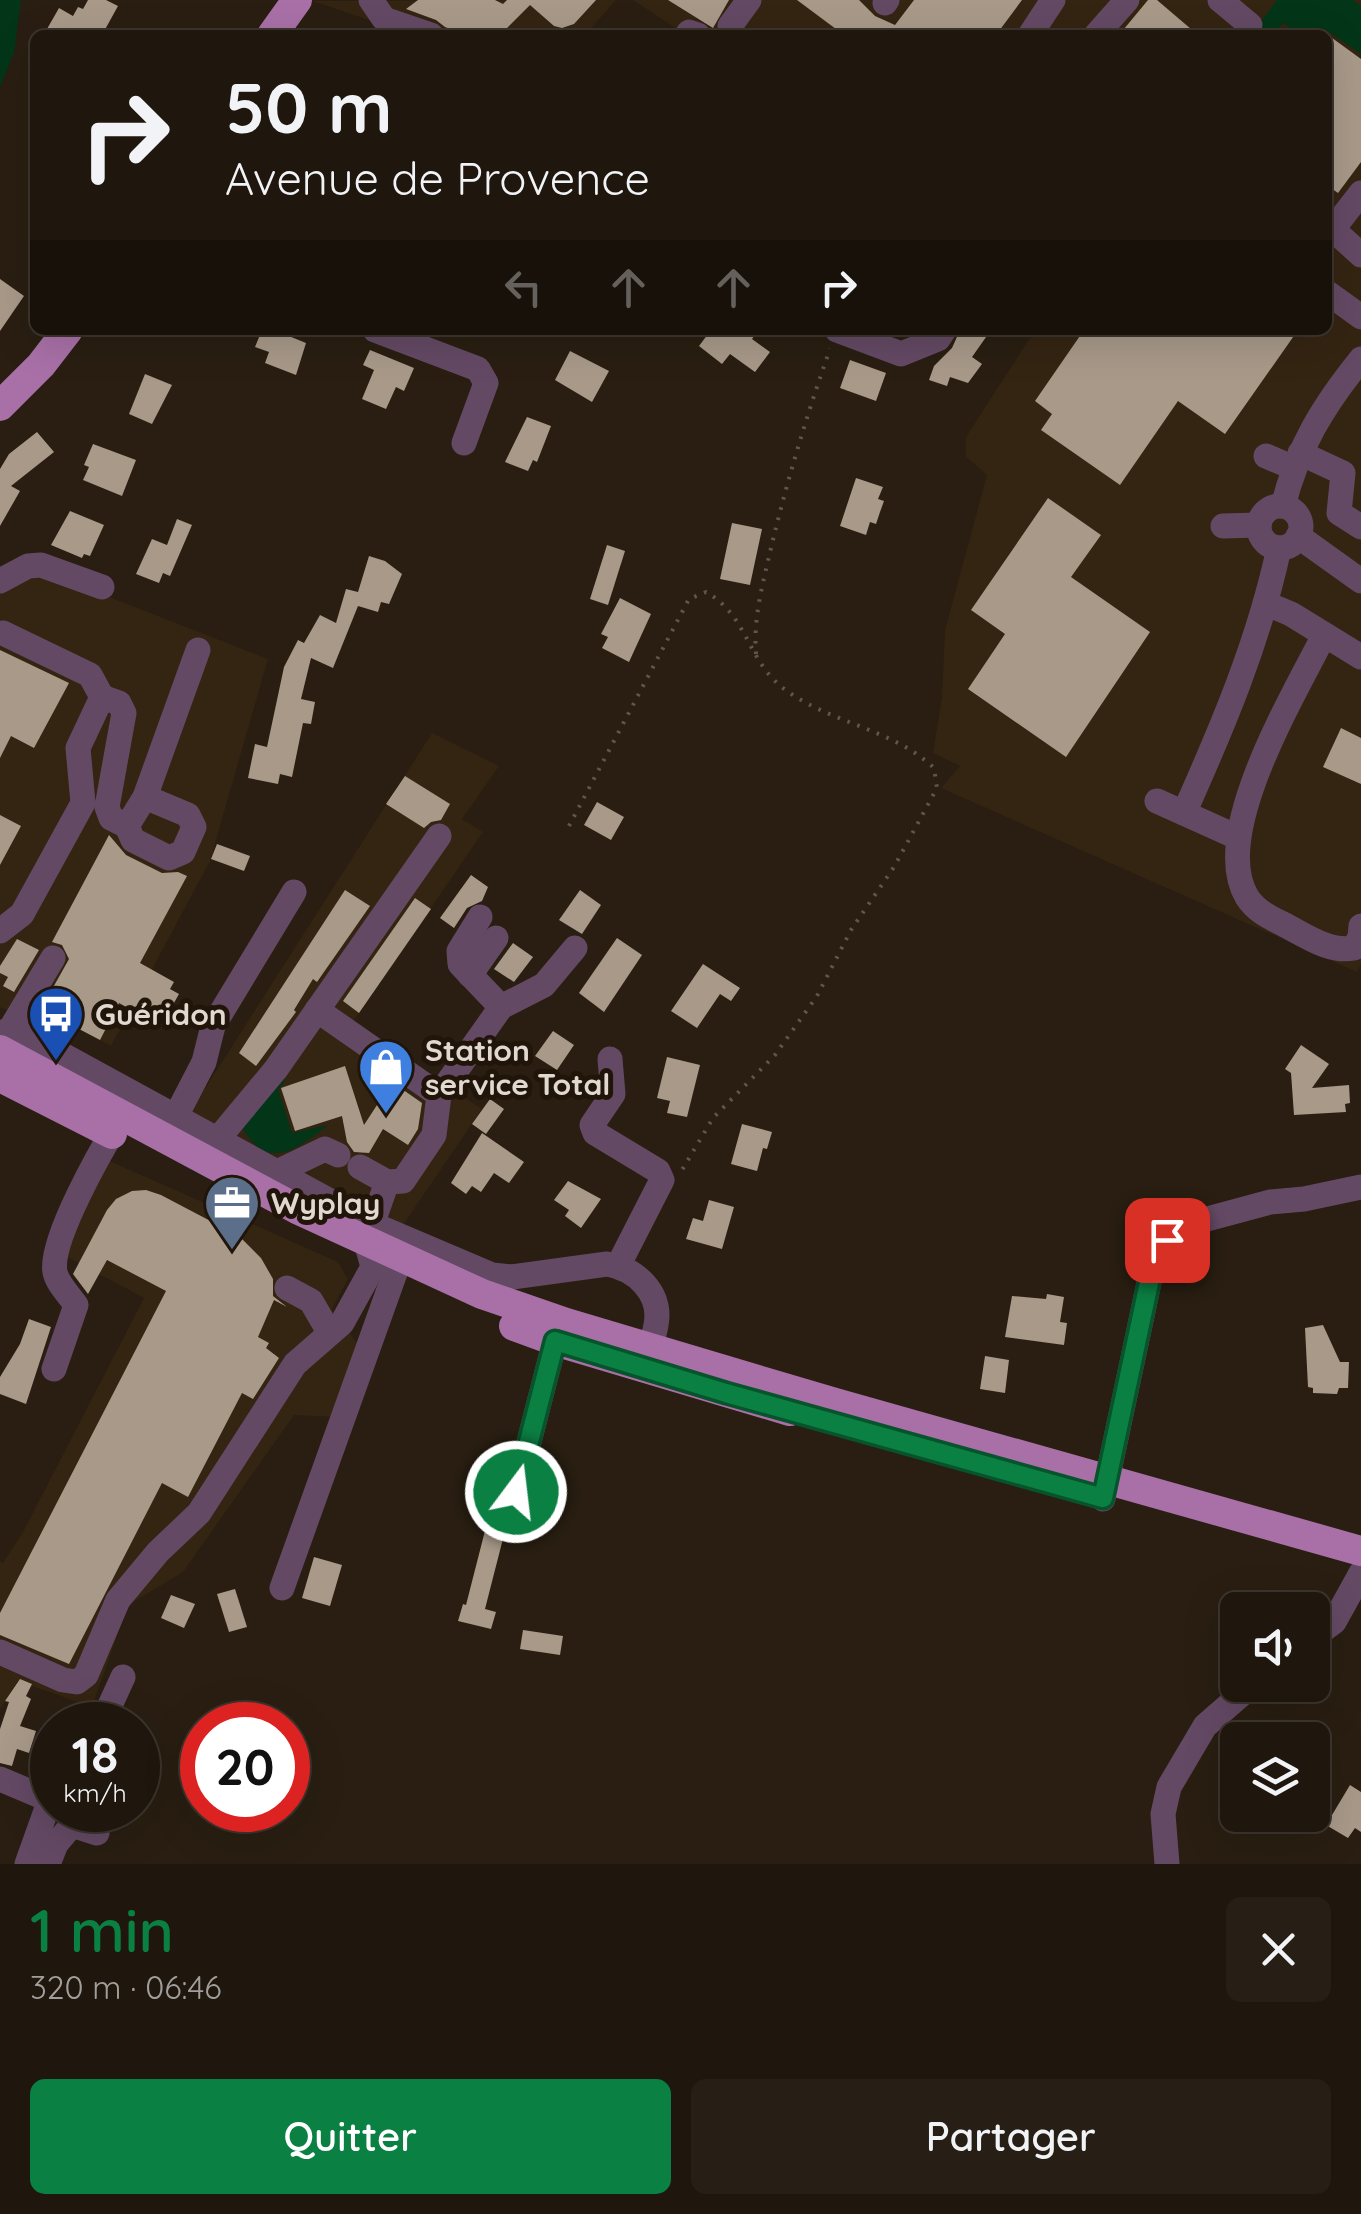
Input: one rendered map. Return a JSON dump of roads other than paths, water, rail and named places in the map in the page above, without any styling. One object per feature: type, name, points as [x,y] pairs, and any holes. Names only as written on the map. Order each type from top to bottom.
[{"type":"main road","points":[[253,30],[274,0]]},
{"type":"main road","points":[[276,30],[297,0]]},
{"type":"main road","points":[[0,383],[41,335]]},
{"type":"main road","points":[[0,406],[42,366],[64,335]]},
{"type":"main road","points":[[3,1039],[116,1125]]},
{"type":"main road","points":[[0,1078],[116,1125],[296,1209],[555,1341],[647,1358]]},
{"type":"main road","points":[[381,1254],[647,1358],[1104,1489],[1361,1572]]},
{"type":"main road","points":[[1104,1489],[1361,1552]]},
{"type":"street","points":[[732,30],[730,26],[749,0]]},
{"type":"street","points":[[1033,30],[1053,0]]},
{"type":"street","points":[[1100,30],[1127,0]]},
{"type":"street","points":[[361,1],[384,19],[416,30]]},
{"type":"street","points":[[1332,225],[1361,193]]},
{"type":"street","points":[[1332,229],[1361,255]]},
{"type":"street","points":[[1332,296],[1361,317]]},
{"type":"street","points":[[389,335],[478,370],[486,383],[464,443]]},
{"type":"street","points":[[834,338],[901,354],[941,335]]},
{"type":"street","points":[[1283,506],[1297,461],[1325,404],[1361,359]]},
{"type":"street","points":[[1361,453],[1343,473],[1339,513],[1361,527]]},
{"type":"street","points":[[1266,456],[1343,473]]},
{"type":"street","points":[[1184,812],[1238,689],[1289,542],[1300,521],[1283,506],[1267,510],[1259,525],[1264,540],[1289,542],[1361,581]]},
{"type":"street","points":[[1223,526],[1259,525]]},
{"type":"street","points":[[0,581],[28,566],[42,565],[102,587]]},
{"type":"street","points":[[1267,604],[1361,656]]},
{"type":"street","points":[[3,632],[90,675],[102,697],[119,702],[124,713],[108,807],[112,818],[127,826],[133,840],[169,858],[184,852],[194,826],[188,815],[144,797]]},
{"type":"street","points":[[1324,634],[1262,762],[1237,837],[1240,881],[1248,899],[1262,914],[1326,946],[1354,948],[1361,926]]},
{"type":"street","points":[[127,826],[144,797],[198,650]]},
{"type":"street","points":[[0,932],[22,914],[83,803],[78,748],[102,697]]},
{"type":"street","points":[[1157,800],[1237,837]]},
{"type":"street","points":[[217,1140],[276,1069],[438,836]]},
{"type":"street","points":[[175,1118],[204,1062],[213,1026],[294,892]]},
{"type":"street","points":[[480,916],[459,951],[460,964],[501,1007]]},
{"type":"street","points":[[470,975],[496,938]]},
{"type":"street","points":[[277,1172],[325,1148],[387,1182],[403,1181],[434,1134],[439,1095],[501,1007],[544,985],[576,948]]},
{"type":"street","points":[[3,1039],[53,958]]},
{"type":"street","points":[[317,1010],[439,1095]]},
{"type":"street","points":[[3,1039],[28,1036],[277,1172],[381,1254],[512,1277],[607,1264],[618,1266],[644,1282],[652,1294],[657,1323],[647,1358]]},
{"type":"street","points":[[610,1059],[613,1094],[592,1125],[595,1133],[658,1171],[662,1180],[618,1266]]},
{"type":"street","points":[[54,1368],[76,1305],[55,1274],[55,1255],[87,1178],[116,1125]]},
{"type":"street","points":[[282,1588],[381,1254],[387,1182]]},
{"type":"street","points":[[1104,1489],[1150,1278],[1167,1240],[1196,1222],[1270,1202],[1361,1187]]},
{"type":"street","points":[[0,1652],[62,1680],[77,1682],[86,1675],[118,1600],[158,1552],[200,1513],[294,1364],[342,1322],[381,1254]]},
{"type":"street","points":[[287,1288],[311,1301],[329,1332]]},
{"type":"street","points":[[516,1492],[555,1341]]},
{"type":"street","points":[[1330,1625],[1361,1572]]},
{"type":"street","points":[[111,1702],[123,1676]]},
{"type":"street","points":[[1167,1864],[1162,1814],[1169,1787],[1204,1726],[1232,1702]]},
{"type":"street","points":[[0,1779],[45,1798],[47,1808],[27,1864]]},
{"type":"street","points":[[48,1864],[63,1832]]},
{"type":"place","name":"Guéridon","points":[[56,1063]]},
{"type":"place","name":"Station service Total","points":[[386,1116]]},
{"type":"place","name":"Wyplay","points":[[232,1252]]}]
